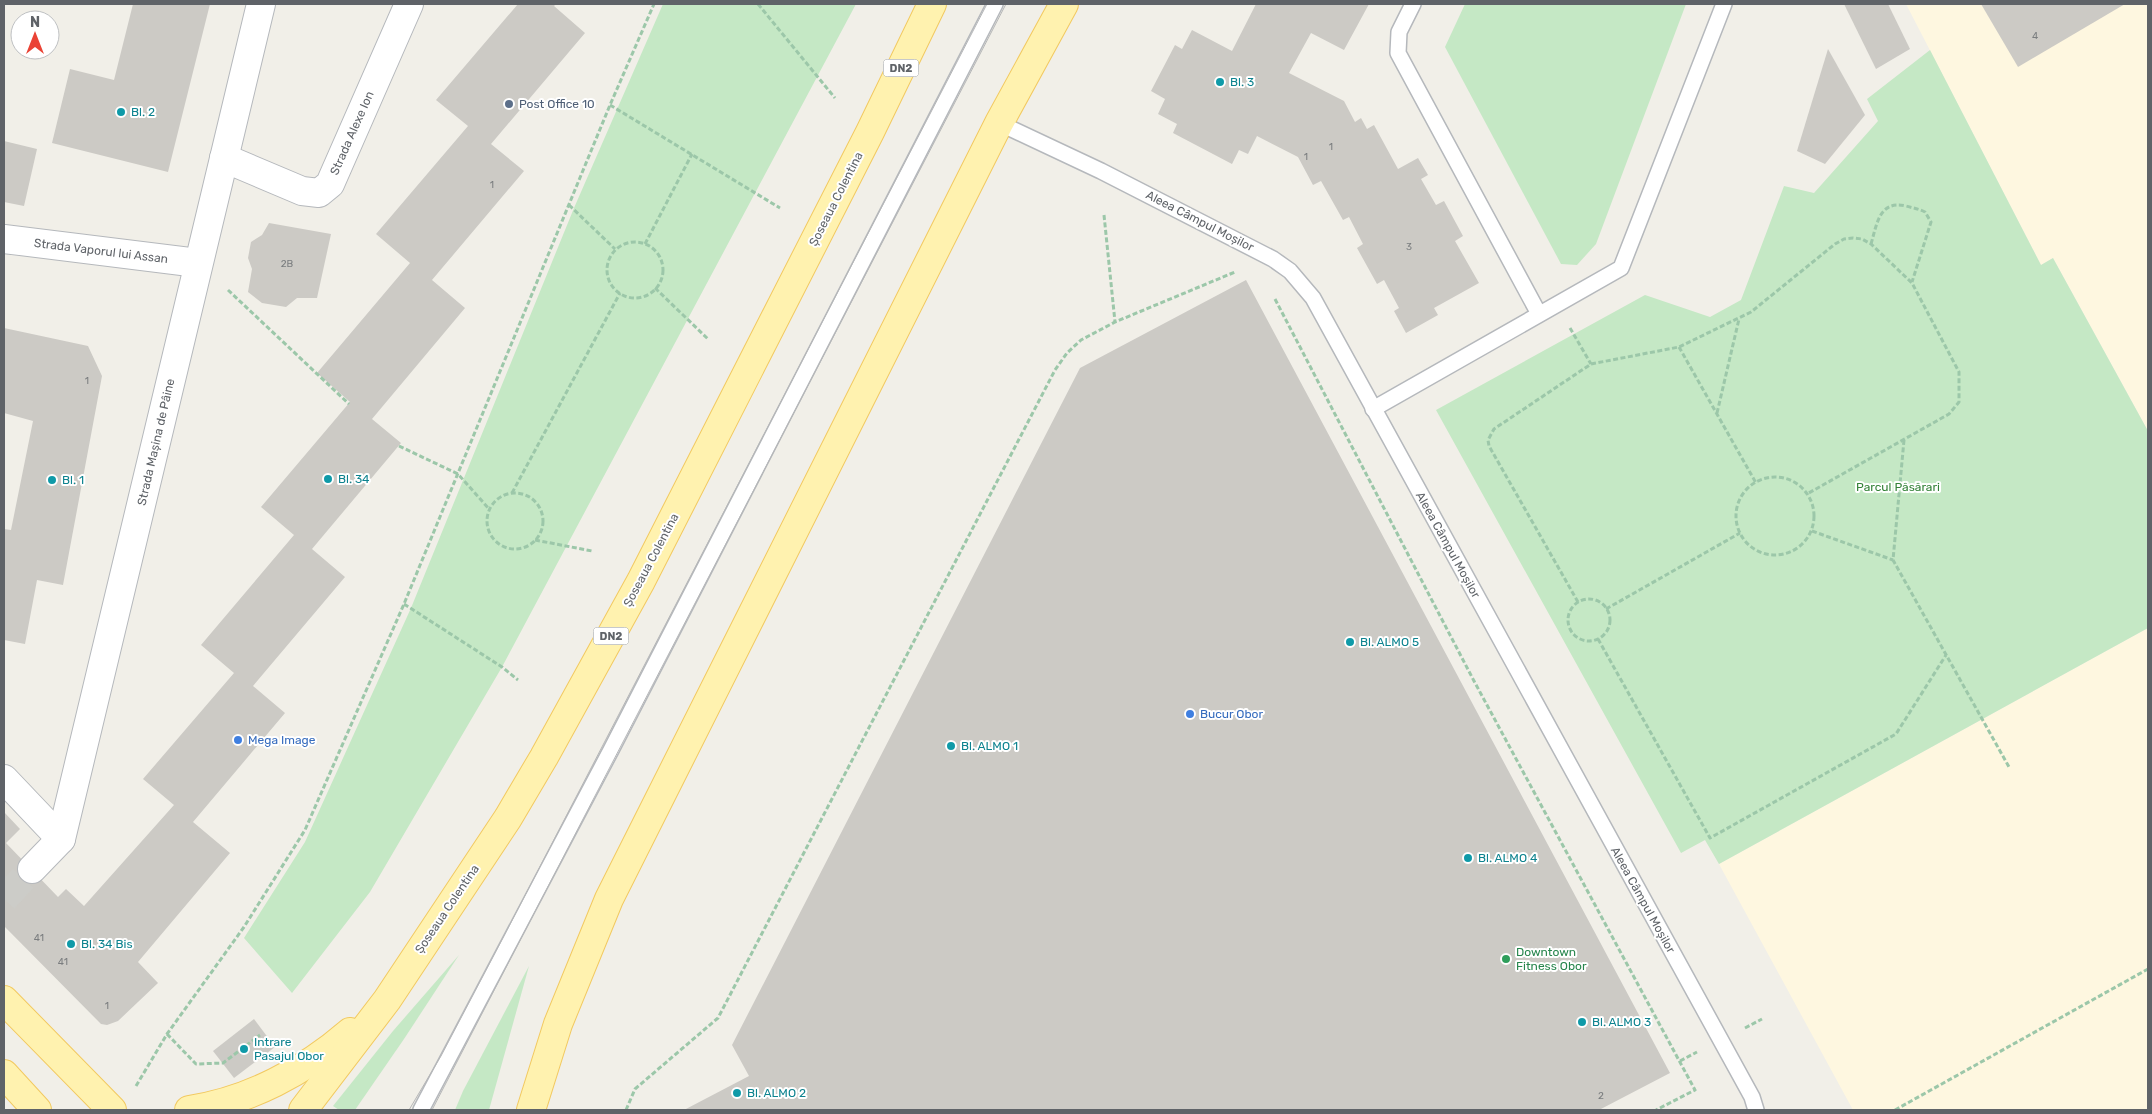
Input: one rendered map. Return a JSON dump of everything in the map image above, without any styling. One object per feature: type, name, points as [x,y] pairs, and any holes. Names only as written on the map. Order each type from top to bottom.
[{"type":"main road","name":"Șoseaua Colentina","points":[[303,1110],[387,1000],[508,818],[544,757],[641,581],[870,132],[932,4]]},
{"type":"main road","points":[[531,1110],[558,1024],[609,899],[999,124],[1064,4]]},
{"type":"main road","points":[[4,1000],[112,1110]]},
{"type":"main road","points":[[190,1110],[214,1107],[257,1092],[304,1066],[337,1044],[387,1000]]},
{"type":"main road","points":[[4,1074],[37,1110]]},
{"type":"street","name":"Strada Mașina de Pâine","points":[[61,839],[261,4]]},
{"type":"street","name":"Strada Alexe Ion","points":[[224,158],[302,192],[319,193],[330,184],[409,4]]},
{"type":"street","name":"Strada Vaporul lui Assan","points":[[4,239],[198,263]]},
{"type":"street","points":[[4,779],[61,839],[32,869]]},
{"type":"lane","points":[[421,1110],[611,750],[995,4]]},
{"type":"lane","points":[[1413,4],[1398,32],[1398,53],[1539,314]]},
{"type":"lane","points":[[1373,409],[1621,268],[1724,4]]},
{"type":"lane","name":"Aleea Câmpul Moșilor","points":[[999,124],[1100,171],[1252,248],[1290,271],[1313,298],[1752,1096],[1756,1110]]},
{"type":"path","points":[[134,1089],[167,1034],[244,927],[305,830],[404,604],[610,105],[654,4]]},
{"type":"path","points":[[758,4],[836,98]]},
{"type":"path","points":[[610,105],[780,208]]},
{"type":"path","points":[[645,244],[692,154]]},
{"type":"path","points":[[569,205],[616,249]]},
{"type":"path","points":[[1872,244],[1880,217],[1887,207],[1899,205],[1925,212],[1930,222],[1912,283]]},
{"type":"path","points":[[1104,215],[1115,322]]},
{"type":"path","points":[[1578,602],[1489,446],[1488,440],[1494,429],[1591,364],[1679,347],[1739,319],[1751,312],[1835,244],[1844,239],[1862,239],[1872,244],[1912,283],[1959,372],[1959,402],[1949,414],[1808,494]]},
{"type":"path","points":[[629,242],[645,244],[659,255],[662,264],[660,281],[649,293],[634,298],[620,293],[613,288],[607,272],[607,264],[616,249],[629,242]]},
{"type":"path","points":[[198,263],[349,404]]},
{"type":"path","points":[[626,1110],[635,1089],[718,1018],[1055,370],[1067,353],[1081,340],[1115,322],[1234,272],[1242,272]]},
{"type":"path","points":[[655,288],[708,339]]},
{"type":"path","points":[[1272,292],[1474,681],[1695,1090],[1656,1110]]},
{"type":"path","points":[[512,493],[620,293]]},
{"type":"path","points":[[1556,304],[1591,364]]},
{"type":"path","points":[[1717,414],[1739,319]]},
{"type":"path","points":[[1679,347],[1756,483]]},
{"type":"path","points":[[1904,440],[1893,560],[2009,767]]},
{"type":"path","points":[[399,446],[458,474],[490,510]]},
{"type":"path","points":[[1774,477],[1787,479],[1799,485],[1808,494],[1813,506],[1814,519],[1812,531],[1804,542],[1794,550],[1782,555],[1770,555],[1757,551],[1747,543],[1740,533],[1736,520],[1737,507],[1742,496],[1756,483],[1774,477]]},
{"type":"path","points":[[512,493],[519,493],[533,499],[542,512],[542,527],[535,540],[528,546],[509,548],[493,538],[488,529],[487,519],[495,502],[512,493]]},
{"type":"path","points":[[1812,531],[1893,560]]},
{"type":"path","points":[[1606,609],[1740,533]]},
{"type":"path","points":[[535,540],[592,551]]},
{"type":"path","points":[[1590,599],[1602,604],[1606,609],[1609,614],[1609,626],[1598,639],[1588,642],[1582,640],[1570,630],[1568,618],[1573,607],[1578,602],[1590,599]]},
{"type":"path","points":[[404,604],[502,667],[518,680]]},
{"type":"path","points":[[1598,639],[1710,838],[1896,734],[1946,655]]},
{"type":"path","points":[[1895,1110],[2148,969]]},
{"type":"path","points":[[167,1034],[196,1064],[223,1062],[260,1036]]},
{"type":"shaded area","points":[[1906,4],[2148,4],[2148,431],[2053,258],[2041,265]]},
{"type":"shaded area","points":[[2148,628],[2148,1110],[1853,1110],[1719,864]]},
{"type":"green space","points":[[663,4],[856,4],[502,667],[370,892],[292,993],[244,938],[305,842],[411,608],[574,208]]},
{"type":"green space","points":[[1465,4],[1686,4],[1596,244],[1577,265],[1561,264],[1445,47]]},
{"type":"green space","name":"Parcul Păsărari","points":[[1930,50],[2041,265],[2053,258],[2148,431],[2148,628],[1719,864],[1705,840],[1681,853],[1436,410],[1645,295],[1710,317],[1741,300],[1784,186],[1814,193],[1878,121],[1867,99]]},
{"type":"green space","points":[[459,955],[355,1110],[339,1110],[333,1106],[393,1031]]},
{"type":"green space","points":[[529,966],[489,1110],[455,1110],[463,1091]]},
{"type":"building","name":"Bl. 2","points":[[133,4],[210,4],[168,172],[52,143],[70,69],[114,80]]},
{"type":"building","name":"Bl. 34","points":[[518,4],[556,4],[554,6],[585,33],[491,144],[524,171],[432,280],[465,308],[372,419],[401,443],[312,549],[345,577],[253,686],[285,713],[193,822],[230,853],[138,962],[158,983],[118,1021],[107,1025],[101,1024],[4,926],[4,812],[20,829],[6,843],[58,897],[66,889],[84,906],[174,805],[143,779],[234,673],[201,645],[294,535],[261,507],[350,402],[317,373],[410,263],[376,234],[468,126],[436,100]]},
{"type":"building","points":[[1256,4],[1369,4],[1344,50],[1311,33],[1289,73],[1344,101],[1355,122],[1361,118],[1367,129],[1374,125],[1398,169],[1418,158],[1428,175],[1421,179],[1436,205],[1444,201],[1463,236],[1455,241],[1479,283],[1434,308],[1438,315],[1406,333],[1394,311],[1399,308],[1384,280],[1377,284],[1357,248],[1363,244],[1349,217],[1343,220],[1321,181],[1313,185],[1298,157],[1257,136],[1248,154],[1239,150],[1232,164],[1173,133],[1177,124],[1158,114],[1165,99],[1151,91],[1175,45],[1182,49],[1192,30],[1232,51]]},
{"type":"building","points":[[1844,4],[1888,4],[1910,49],[1876,69]]},
{"type":"building","points":[[1981,4],[2125,4],[2018,67]]},
{"type":"building","points":[[1828,49],[1865,115],[1825,164],[1797,151]]},
{"type":"building","points":[[4,141],[37,149],[24,206],[4,202]]},
{"type":"building","points":[[269,223],[331,234],[317,298],[297,298],[286,307],[262,303],[248,292],[252,269],[248,258],[251,242],[262,235]]},
{"type":"building","name":"Bucur Obor","points":[[1246,280],[1670,1073],[1599,1110],[684,1110],[749,1076],[732,1045],[1080,368]]},
{"type":"building","name":"Bl. 1","points":[[4,328],[88,346],[102,376],[63,585],[37,580],[25,644],[4,640],[4,529],[11,530],[33,421],[4,413]]},
{"type":"building","name":"Intrare Pasajul Obor","points":[[254,1019],[275,1047],[234,1078],[213,1051]]},
{"type":"tunnel","points":[[4,899],[32,869]]},
{"type":"tram line","points":[[409,1110],[441,1056],[504,936],[987,4]]},
{"type":"tram line","points":[[432,1110],[1006,4]]},
{"type":"place","name":"Bl. 3","points":[[1220,82]]},
{"type":"place","name":"Post Office 10","points":[[509,104]]},
{"type":"place","name":"Bl. 2","points":[[121,112]]},
{"type":"place","name":"Bl. 34","points":[[328,479]]},
{"type":"place","name":"Bl. 1","points":[[52,480]]},
{"type":"place","name":"Bl. ALMO 5","points":[[1350,642]]},
{"type":"place","name":"Bucur Obor","points":[[1190,714]]},
{"type":"place","name":"Mega Image","points":[[238,740]]},
{"type":"place","name":"Bl. ALMO 1","points":[[951,746]]},
{"type":"place","name":"Bl. ALMO 4","points":[[1468,858]]},
{"type":"place","name":"Bl. 34 Bis","points":[[71,944]]},
{"type":"place","name":"Downtown Fitness Obor","points":[[1506,959]]},
{"type":"place","name":"Bl. ALMO 3","points":[[1582,1022]]},
{"type":"place","name":"Intrare Pasajul Obor","points":[[244,1049]]},
{"type":"place","name":"Bl. ALMO 2","points":[[737,1093]]}]
